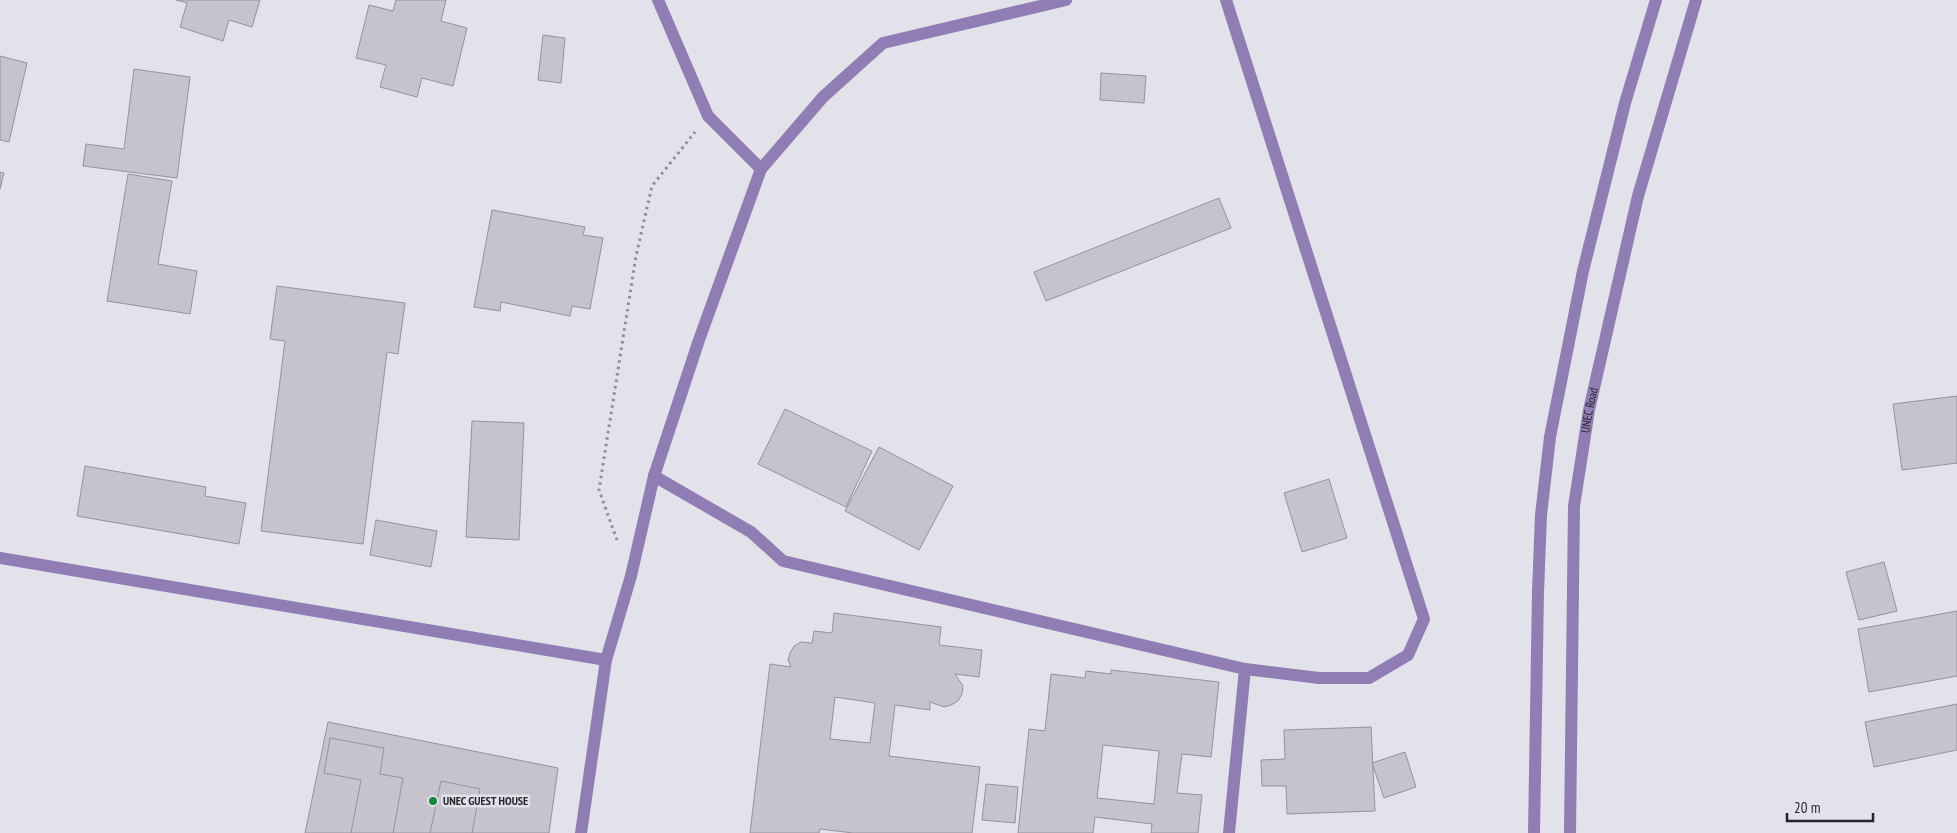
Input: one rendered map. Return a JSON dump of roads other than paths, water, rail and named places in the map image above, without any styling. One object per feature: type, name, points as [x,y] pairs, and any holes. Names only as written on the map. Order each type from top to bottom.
[{"type":"street","points":[[658,0],[708,116],[762,169]]},
{"type":"street","points":[[581,833],[606,660],[630,576],[654,476],[699,340],[762,169],[823,97],[884,43],[1066,0]]},
{"type":"street","points":[[654,476],[751,532],[783,561],[1245,669],[1319,678],[1369,678],[1408,655],[1424,619],[1226,0]]},
{"type":"street","points":[[1534,833],[1541,515],[1550,437],[1583,271],[1625,103],[1656,0]]},
{"type":"street","name":"UNEC Road","points":[[1570,833],[1574,506],[1591,401],[1638,196],[1696,0]]},
{"type":"street","points":[[0,558],[606,660]]},
{"type":"street","points":[[1229,833],[1245,669]]},
{"type":"place","name":"UNEC GUEST HOUSE","points":[[433,801]]}]
